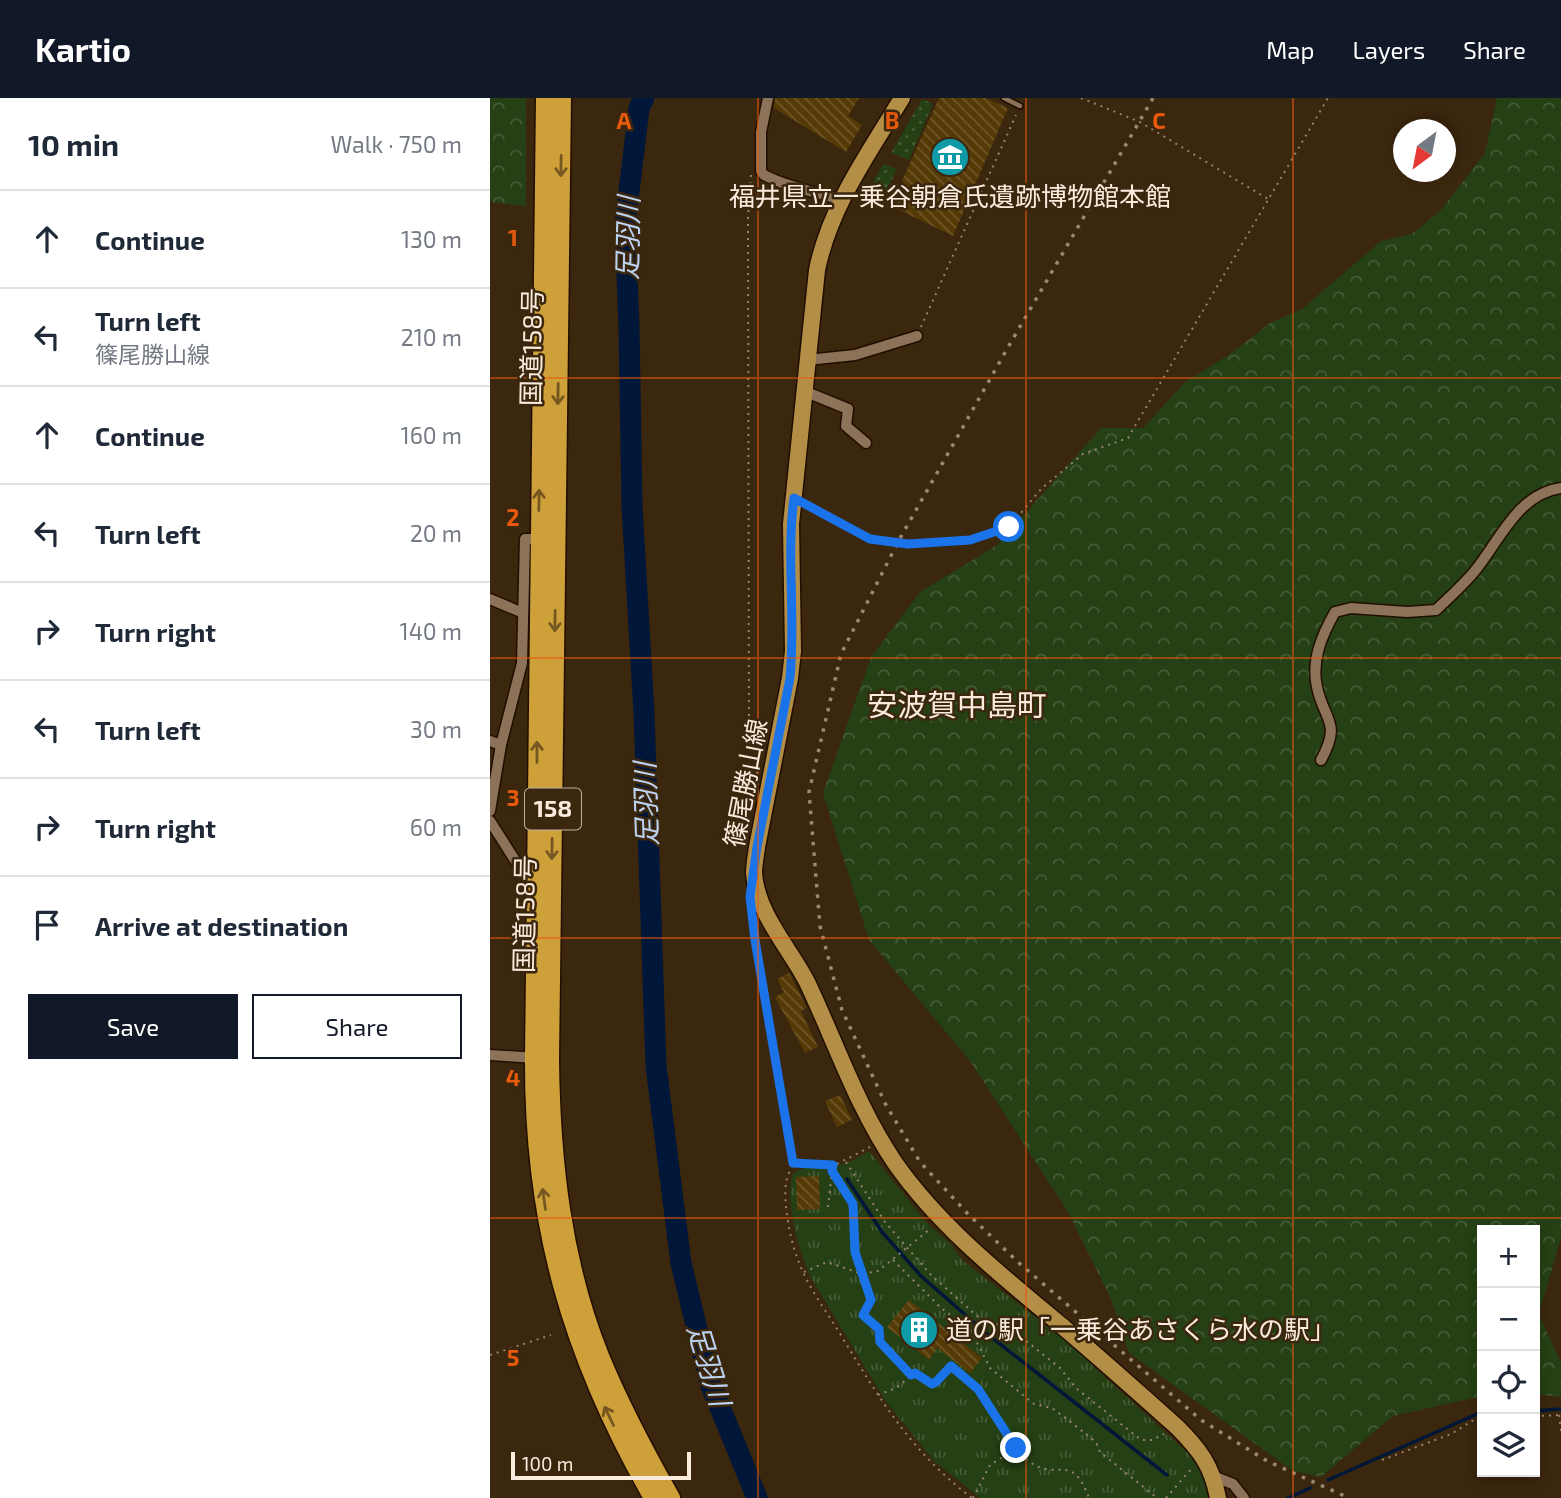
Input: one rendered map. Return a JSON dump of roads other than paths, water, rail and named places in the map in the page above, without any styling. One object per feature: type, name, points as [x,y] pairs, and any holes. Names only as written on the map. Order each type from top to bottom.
[{"type":"highway","name":"国道158号","points":[[545,98],[547,539],[542,1058],[537,1143],[544,1203],[567,1309],[604,1407],[653,1498]]},
{"type":"highway","name":"国道158号","points":[[562,98],[536,885],[542,1058],[560,1203],[582,1304],[620,1403],[671,1498]]},
{"type":"main road","name":"篠尾勝山線","points":[[902,98],[841,200],[823,240],[817,270],[789,544],[793,651],[787,700],[754,872],[757,888],[766,914],[799,965],[862,1106],[880,1139],[916,1191],[941,1220],[1177,1427],[1204,1457],[1213,1476],[1217,1498]]},
{"type":"street","points":[[768,98],[761,132],[761,171],[764,175],[791,187],[815,191],[841,200]]},
{"type":"street","points":[[807,360],[855,355],[917,336]]},
{"type":"street","points":[[804,391],[848,409],[846,426],[866,443]]},
{"type":"street","points":[[1321,760],[1330,743],[1331,722],[1317,690],[1317,651],[1335,612],[1351,608],[1407,612],[1436,610],[1476,570],[1500,533],[1522,509],[1533,499],[1561,488]]},
{"type":"street","points":[[490,810],[501,745],[522,663],[525,538],[547,539]]},
{"type":"street","points":[[490,599],[523,613]]},
{"type":"street","points":[[490,741],[501,745]]},
{"type":"street","points":[[490,821],[520,868],[536,885]]},
{"type":"street","points":[[490,1055],[542,1058]]},
{"type":"street","points":[[1213,1476],[1233,1484],[1244,1498]]},
{"type":"lane","points":[[1004,98],[1020,106]]},
{"type":"waterway","name":"足羽川","points":[[644,98],[639,108],[625,225],[632,506],[644,713],[656,1066],[681,1263],[710,1383],[757,1498]]},
{"type":"waterway","points":[[847,1179],[882,1232],[921,1276],[986,1333],[1167,1475]]},
{"type":"waterway","points":[[1540,1411],[1561,1409]]},
{"type":"waterway","points":[[1328,1480],[1477,1414]]},
{"type":"waterway","points":[[1288,1498],[1310,1488]]},
{"type":"railway","points":[[1153,98],[898,542],[841,654],[809,792],[820,926],[842,1010],[886,1105],[920,1162],[968,1214],[1019,1263],[1201,1420],[1267,1461],[1349,1498]]},
{"type":"place","name":"福井県立一乗谷朝倉氏遺跡博物館本館","points":[[950,157]]},
{"type":"place","name":"道の駅「一乗谷あさくら水の駅」","points":[[919,1330]]},
{"type":"district","name":"安波賀中島町","points":[[957,706]]}]
